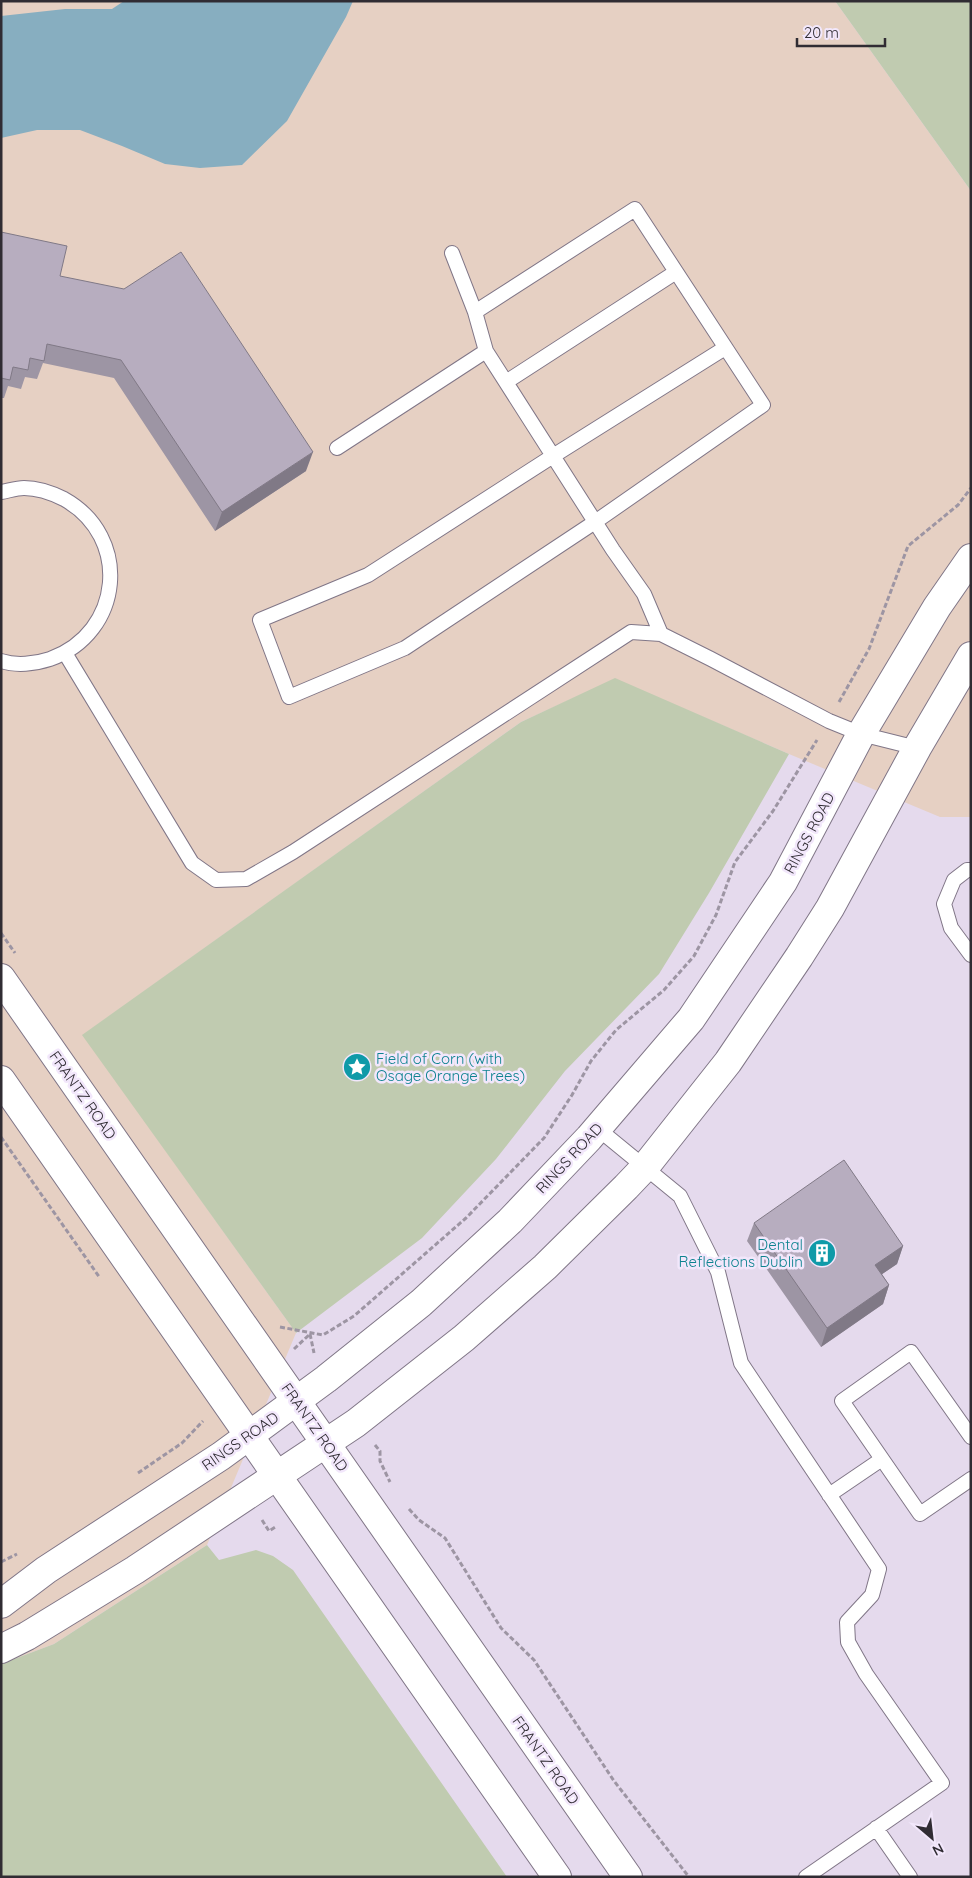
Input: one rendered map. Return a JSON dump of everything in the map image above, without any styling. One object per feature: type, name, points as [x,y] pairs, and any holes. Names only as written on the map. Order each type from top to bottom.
[{"type":"main road","name":"RINGS ROAD","points":[[1,1604],[46,1570],[249,1436],[326,1379],[421,1303],[510,1221],[597,1128],[696,1012],[783,882],[861,734],[937,607],[971,558]]},
{"type":"main road","points":[[1,1648],[26,1636],[135,1570],[356,1423],[464,1338],[545,1267],[645,1167],[728,1062],[799,957],[830,908],[917,748],[971,656]]},
{"type":"main road","name":"FRANTZ ROAD","points":[[1,978],[628,1877]]},
{"type":"main road","points":[[1,1080],[225,1405],[277,1475],[557,1877]]},
{"type":"lane","points":[[475,312],[635,209],[763,405],[595,522],[405,648],[289,697],[260,620],[368,575],[725,348]]},
{"type":"lane","points":[[452,253],[475,312],[486,351],[595,522],[644,594],[661,634]]},
{"type":"lane","points":[[506,382],[676,272]]},
{"type":"lane","points":[[337,448],[486,351]]},
{"type":"lane","points":[[1,492],[24,488],[52,493],[77,507],[97,528],[108,555],[110,584],[104,611],[88,636],[65,653],[37,663],[7,663],[1,661]]},
{"type":"lane","points":[[65,653],[192,863],[216,880],[246,879],[302,847],[631,632],[661,634],[711,658],[829,721],[861,734],[917,748]]},
{"type":"lane","points":[[971,870],[967,870],[954,880],[944,904],[951,928],[971,955]]},
{"type":"lane","points":[[597,1128],[680,1196],[718,1272],[741,1363],[879,1569],[872,1595],[847,1622],[848,1642],[866,1674],[942,1783],[806,1877]]},
{"type":"lane","points":[[971,1437],[911,1352],[842,1401],[920,1514],[971,1479]]},
{"type":"lane","points":[[829,1495],[882,1459]]},
{"type":"lane","points":[[876,1828],[910,1877]]},
{"type":"path","points":[[274,1369],[310,1334],[323,1335],[354,1316],[466,1218],[544,1138],[591,1061],[616,1030],[664,990],[694,956],[716,915],[735,862],[773,811],[829,721],[869,649],[908,546],[958,505],[971,488]]},
{"type":"path","points":[[310,1334],[312,1349],[326,1379]]},
{"type":"path","points":[[134,1476],[182,1443],[202,1422],[225,1405]]},
{"type":"path","points":[[356,1423],[380,1451],[380,1461],[393,1488]]},
{"type":"path","points":[[408,1508],[419,1520],[446,1538],[500,1628],[534,1660],[614,1781],[689,1877]]},
{"type":"path","points":[[1,1562],[18,1553]]},
{"type":"shaded area","points":[[1,1],[835,1],[971,191],[971,817],[940,817],[615,679],[521,722],[83,1035],[296,1333],[207,1545],[54,1644],[1,1664]]},
{"type":"green space","points":[[835,1],[971,1],[971,191]]},
{"type":"green space","points":[[615,678],[789,754],[709,893],[659,974],[565,1071],[496,1159],[422,1238],[296,1333],[82,1035],[521,722]]},
{"type":"green space","points":[[207,1545],[219,1560],[256,1550],[273,1556],[293,1570],[507,1877],[1,1877],[1,1664],[54,1644]]},
{"type":"water","points":[[124,1],[353,1],[346,17],[287,121],[242,165],[200,168],[165,164],[80,130],[37,130],[1,138],[1,16],[65,9],[112,9]]},
{"type":"building","points":[[1,232],[67,246],[60,276],[124,289],[181,252],[313,452],[222,512],[121,360],[47,344],[44,361],[30,358],[28,370],[13,367],[10,380],[1,378]]},
{"type":"building","name":"Dental Reflections Dublin","points":[[844,1160],[903,1246],[875,1265],[889,1285],[827,1328],[754,1223]]},
{"type":"place","name":"Field of Corn (with Osage Orange Trees)","points":[[357,1067]]},
{"type":"place","name":"Dental Reflections Dublin","points":[[822,1253]]}]
